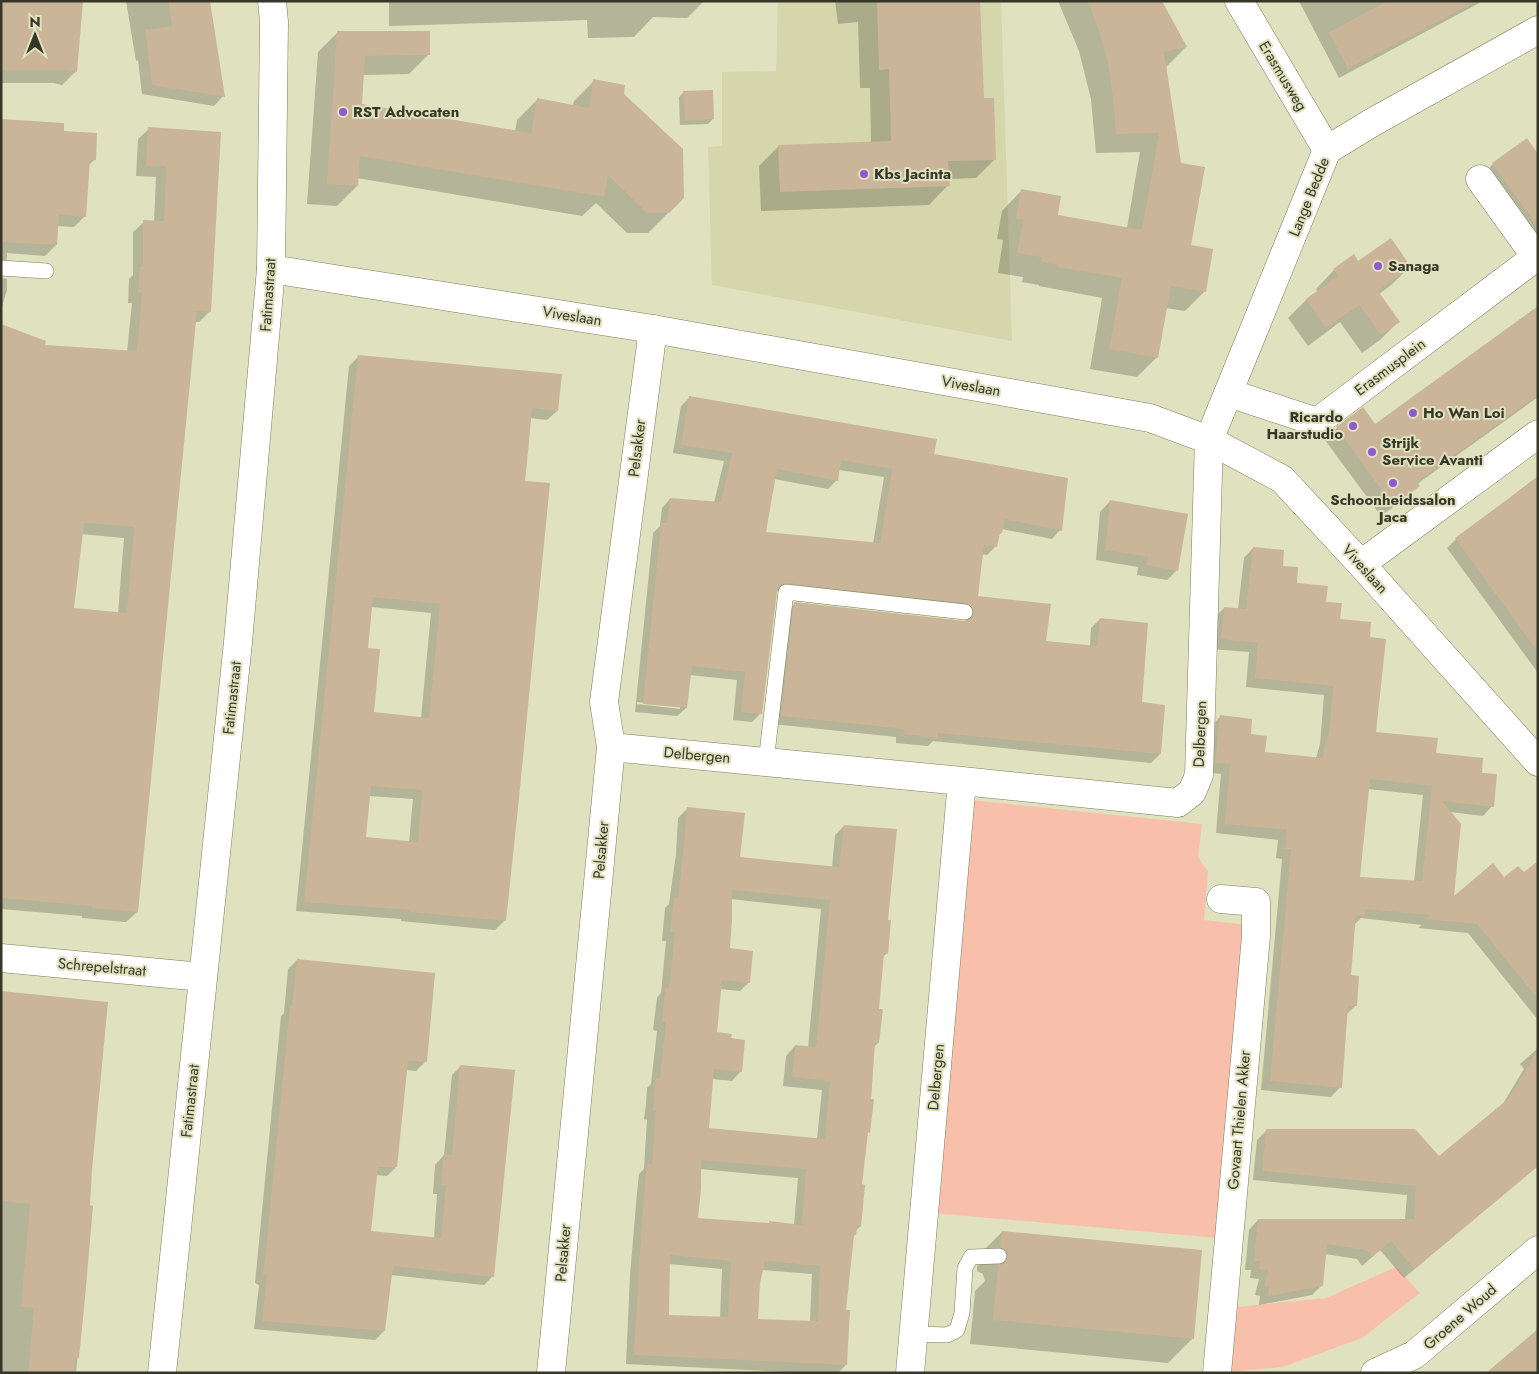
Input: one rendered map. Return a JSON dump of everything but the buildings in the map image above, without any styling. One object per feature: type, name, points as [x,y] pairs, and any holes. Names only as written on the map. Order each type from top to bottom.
[{"type":"street","name":"Erasmusweg","points":[[1239,1],[1328,150]]},
{"type":"street","name":"Fatimastraat","points":[[162,1373],[238,642],[271,270],[274,8]]},
{"type":"street","name":"Lange Bedde","points":[[1209,440],[1328,150],[1373,122],[1538,30]]},
{"type":"street","name":"Erasmusplein","points":[[1229,393],[1317,422],[1536,257],[1480,178]]},
{"type":"street","name":"Viveslaan","points":[[271,270],[653,329],[1150,418],[1209,440],[1282,479],[1538,762]]},
{"type":"street","name":"Pelsakker","points":[[551,1373],[611,747],[604,702],[653,329]]},
{"type":"street","points":[[1360,564],[1538,434]]},
{"type":"street","name":"Delbergen","points":[[611,747],[1178,803],[1192,792],[1199,775],[1209,440]]},
{"type":"street","name":"Delbergen","points":[[910,1373],[962,781]]},
{"type":"street","name":"Govaart Thielen Akker","points":[[1217,1373],[1256,936],[1256,902],[1221,899]]},
{"type":"street","name":"Schrepelstraat","points":[[1,958],[202,977]]},
{"type":"street","name":"Groene Woud","points":[[1375,1373],[1414,1355],[1538,1250]]},
{"type":"lane","points":[[1,268],[46,271]]},
{"type":"lane","points":[[766,762],[786,592],[965,612]]},
{"type":"lane","points":[[914,1334],[947,1335],[957,1330],[962,1313],[965,1268],[971,1257],[999,1256]]},
{"type":"shaded area","points":[[778,1],[1001,1],[1012,341],[712,285],[708,147],[722,146],[722,72],[776,71]]},
{"type":"shaded area","points":[[971,800],[1202,824],[1198,857],[1208,871],[1204,920],[1248,925],[1218,1238],[932,1213]]},
{"type":"shaded area","points":[[1396,1267],[1420,1293],[1362,1338],[1283,1367],[1228,1372],[1236,1307],[1326,1298]]},
{"type":"place","name":"RST Advocaten","points":[[343,112]]},
{"type":"place","name":"Kbs Jacinta","points":[[864,174]]},
{"type":"place","name":"Sanaga","points":[[1378,266]]},
{"type":"place","name":"Ho Wan Loi","points":[[1413,413]]},
{"type":"place","name":"Ricardo Haarstudio","points":[[1353,426]]},
{"type":"place","name":"Strijk Service Avanti","points":[[1372,452]]},
{"type":"place","name":"Schoonheidssalon Jaca","points":[[1393,483]]}]
